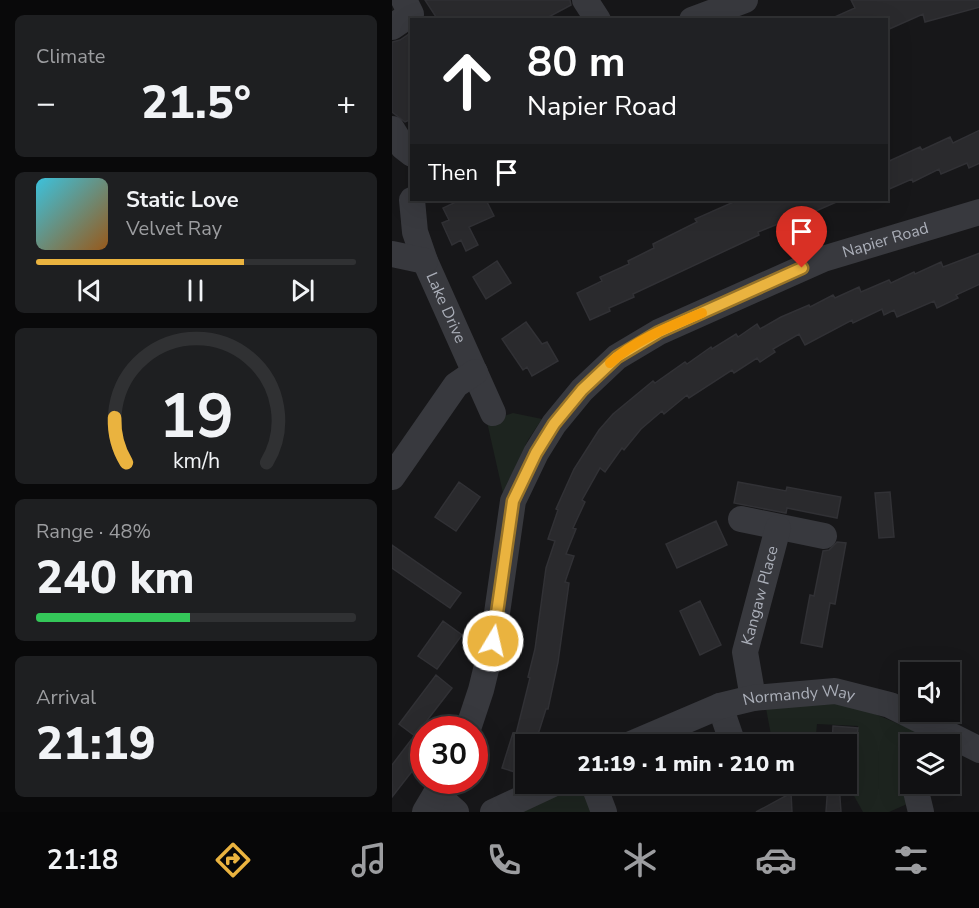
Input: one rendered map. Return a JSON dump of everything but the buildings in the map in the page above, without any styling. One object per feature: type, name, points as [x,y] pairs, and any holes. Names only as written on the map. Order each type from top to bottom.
[{"type":"street","points":[[392,27],[411,14],[404,0]]},
{"type":"street","points":[[585,0],[597,18]]},
{"type":"street","points":[[697,18],[745,0]]},
{"type":"street","points":[[392,129],[403,147],[410,152]]},
{"type":"street","name":"Lake Drive","points":[[412,201],[415,232],[425,261],[493,413]]},
{"type":"street","name":"Napier Road","points":[[472,716],[493,641],[513,501],[536,453],[554,424],[582,390],[617,357],[659,332],[823,259],[980,213]]},
{"type":"street","points":[[392,254],[425,261]]},
{"type":"street","points":[[392,477],[456,384],[475,372]]},
{"type":"street","name":"Kangaw Place","points":[[741,519],[824,536]]},
{"type":"street","name":"Kangaw Place","points":[[753,698],[745,652],[778,528]]},
{"type":"street","name":"Normandy Way","points":[[654,734],[720,706],[753,698],[834,691],[890,705],[930,734]]},
{"type":"street","points":[[720,706],[730,734]]},
{"type":"street","points":[[493,812],[531,794]]},
{"type":"street","points":[[597,794],[604,812]]},
{"type":"street","points":[[917,794],[921,812]]},
{"type":"street","points":[[435,795],[456,812]]},
{"type":"shaded area","points":[[513,413],[542,419],[528,440],[503,493],[487,422]]},
{"type":"shaded area","points":[[815,697],[875,714],[923,734],[900,734],[900,794],[906,794],[907,804],[889,812],[863,812],[853,794],[857,794],[858,726],[817,724],[816,734],[771,734],[765,703]]},
{"type":"shaded area","points":[[544,794],[584,794],[593,812],[508,812]]},
{"type":"slow traffic","points":[[610,363],[659,332],[702,313]]},
{"type":"route","points":[[493,641],[506,560],[509,517],[518,486],[554,424],[582,390],[617,357],[659,332],[802,268]]}]
